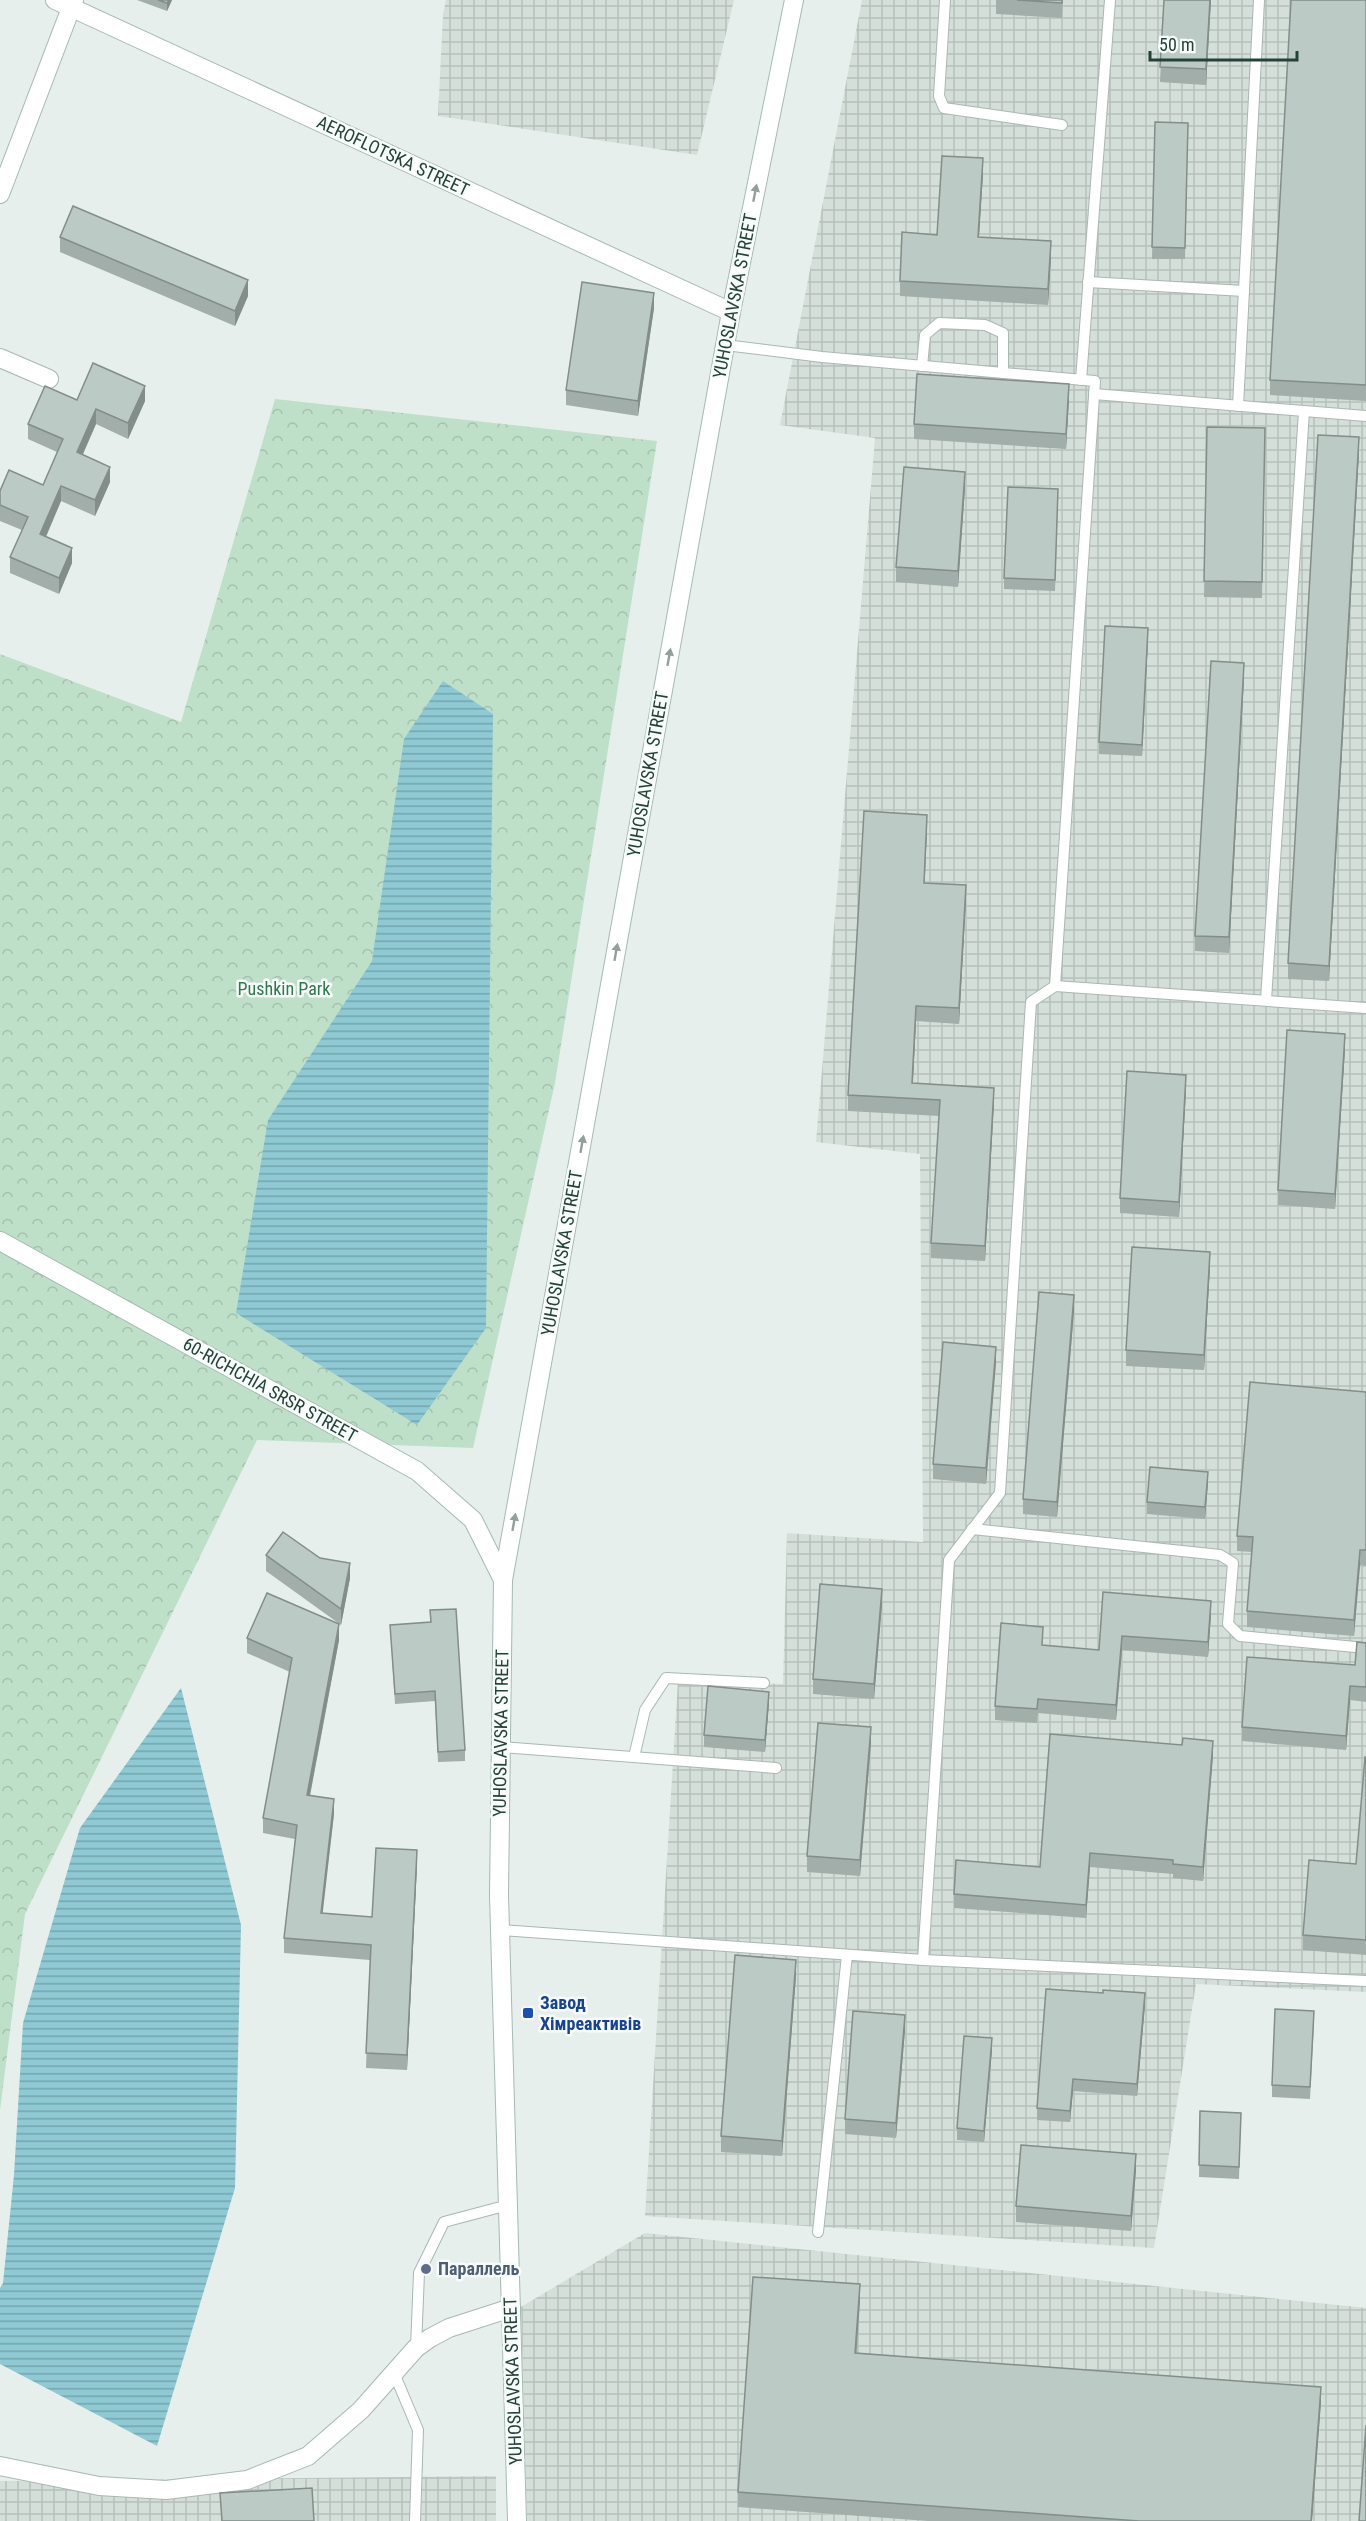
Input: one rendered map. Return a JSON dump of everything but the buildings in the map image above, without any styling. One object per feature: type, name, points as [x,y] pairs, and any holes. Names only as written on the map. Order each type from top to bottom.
[{"type":"street","name":"YUHOSLAVSKA STREET","points":[[517,2521],[500,1930],[504,1580],[731,312],[794,0]]},
{"type":"street","name":"AEROFLOTSKA STREET","points":[[67,2],[731,312]]},
{"type":"street","points":[[0,194],[67,2]]},
{"type":"street","points":[[0,358],[49,379]]},
{"type":"street","name":"60-RICHCHIA SRSR STREET","points":[[0,1241],[417,1471],[473,1520],[504,1580]]},
{"type":"street","points":[[0,2466],[99,2486],[166,2490],[247,2480],[308,2456],[361,2410],[416,2348],[430,2338],[449,2328],[511,2308]]},
{"type":"lane","points":[[945,0],[939,96],[944,108],[1062,125]]},
{"type":"lane","points":[[1081,380],[1110,0]]},
{"type":"lane","points":[[1238,406],[1259,0]]},
{"type":"lane","points":[[1088,282],[1244,291]]},
{"type":"lane","points":[[922,366],[925,334],[939,322],[985,326],[1003,333],[1003,373]]},
{"type":"lane","points":[[725,345],[822,357],[1095,381],[1055,986]]},
{"type":"lane","points":[[1094,394],[1366,416]]},
{"type":"lane","points":[[1266,1000],[1304,411]]},
{"type":"lane","points":[[923,1960],[949,1560],[1000,1493],[1031,1002],[1055,986],[1366,1008]]},
{"type":"lane","points":[[972,1529],[1220,1555],[1233,1563],[1228,1624],[1240,1636],[1366,1648]]},
{"type":"lane","points":[[634,1757],[645,1710],[666,1678],[764,1683]]},
{"type":"lane","points":[[501,1747],[776,1768]]},
{"type":"lane","points":[[500,1930],[923,1960],[1366,1981]]},
{"type":"lane","points":[[818,2232],[847,1955]]},
{"type":"lane","points":[[416,2348],[419,2273],[444,2222],[508,2205]]},
{"type":"lane","points":[[394,2373],[418,2430],[415,2521]]},
{"type":"shaded area","points":[[446,0],[734,0],[697,155],[438,116],[443,14]]},
{"type":"shaded area","points":[[862,0],[1366,0],[1366,1992],[1196,1984],[1154,2248],[645,2216],[678,1680],[783,1684],[787,1533],[923,1542],[920,1154],[816,1142],[875,438],[780,425]]},
{"type":"shaded area","points":[[645,2233],[1366,2308],[1366,2521],[527,2521],[521,2307]]},
{"type":"shaded area","points":[[496,2476],[496,2521],[0,2521],[0,2481]]},
{"type":"green space","name":"Pushkin Park","points":[[275,399],[657,441],[555,1083],[473,1448],[257,1440],[25,1914],[0,2110],[0,654],[181,722]]},
{"type":"water","points":[[443,681],[493,714],[486,1328],[417,1425],[236,1313],[268,1120],[372,961],[404,739]]},
{"type":"water","points":[[181,1688],[241,1925],[235,2188],[157,2446],[0,2364],[0,2288],[3,2283],[14,2175],[23,2023],[80,1828]]},
{"type":"place","name":"Завод Хімреактивів","points":[[528,2013]]},
{"type":"place","name":"Параллель","points":[[426,2269]]}]
